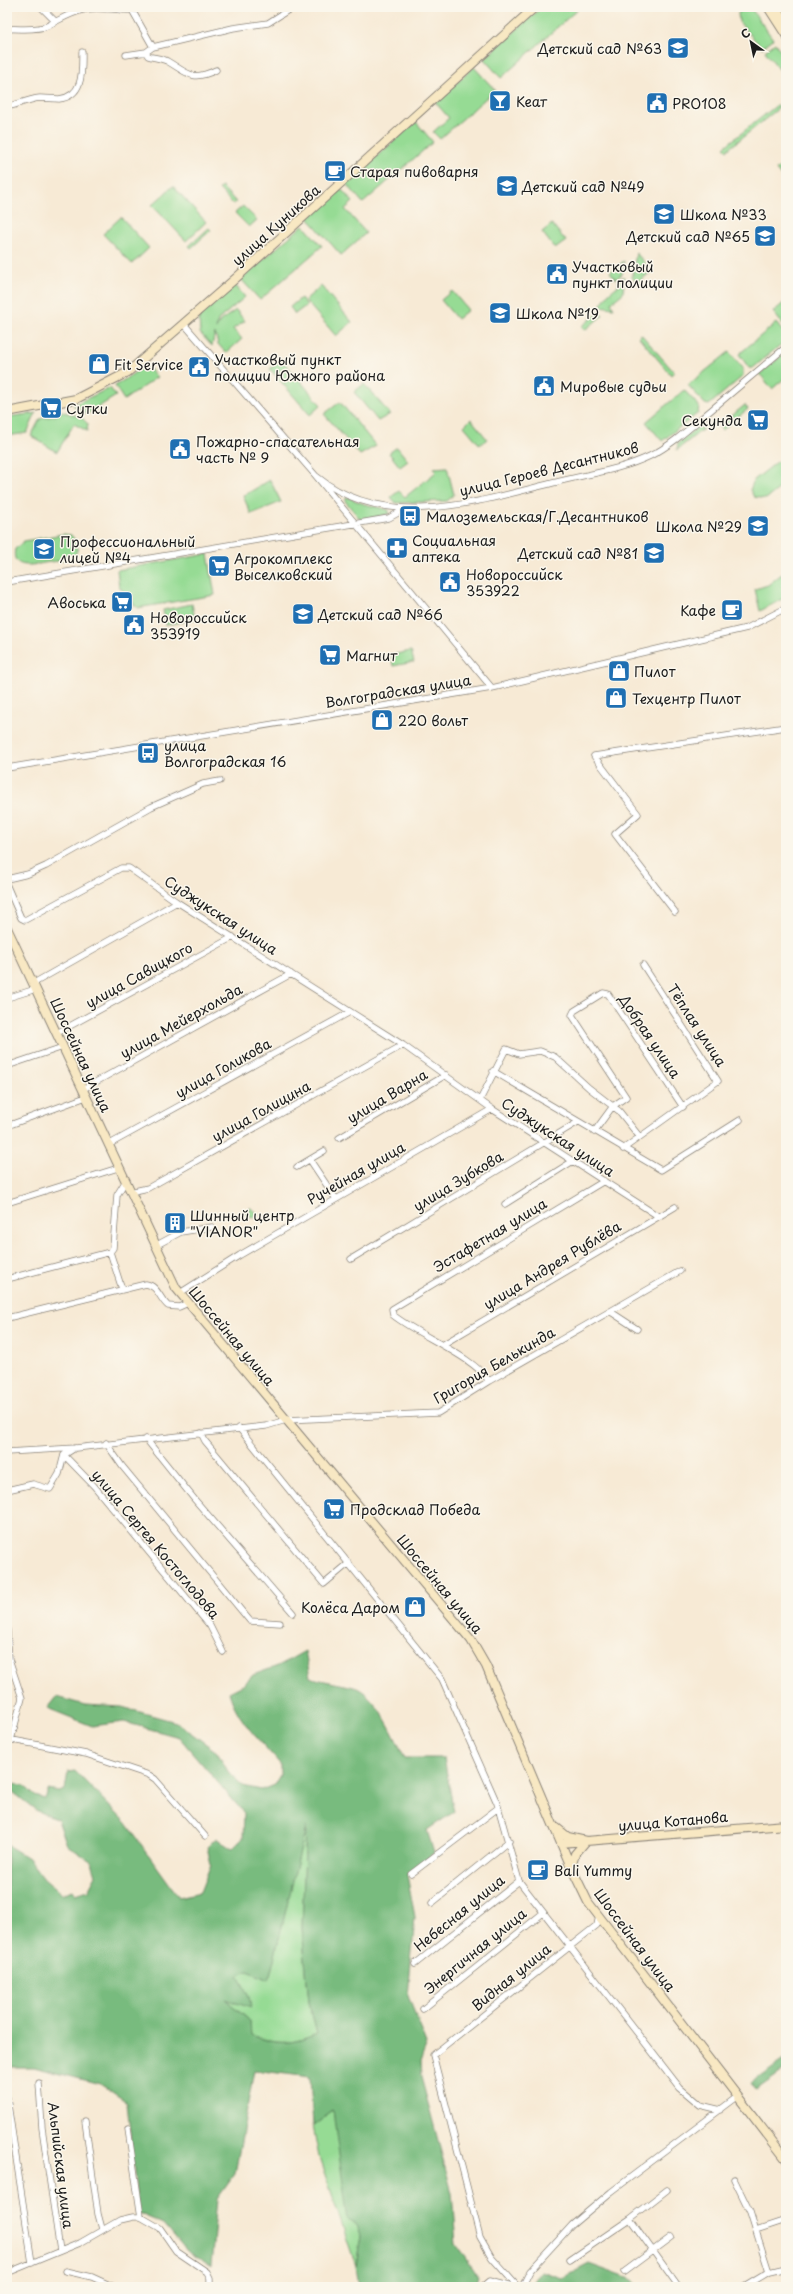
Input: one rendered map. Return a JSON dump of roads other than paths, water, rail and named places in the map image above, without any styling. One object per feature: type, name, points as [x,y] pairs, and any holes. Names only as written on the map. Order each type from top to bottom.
[{"type":"street","points":[[41,7],[54,20]]},
{"type":"street","points":[[7,29],[47,26],[54,20],[88,9],[106,8],[132,10],[145,7]]},
{"type":"street","points":[[126,55],[146,52],[153,47],[233,28],[268,23],[293,7]]},
{"type":"street","name":"улица Куникова","points":[[7,412],[58,404],[94,391],[128,372],[184,324],[535,7]]},
{"type":"street","points":[[768,7],[786,35]]},
{"type":"street","points":[[775,7],[786,23]]},
{"type":"street","points":[[132,10],[153,47]]},
{"type":"street","points":[[7,107],[39,98],[59,99],[70,96],[77,91],[80,81],[82,52]]},
{"type":"street","points":[[146,52],[148,56],[165,60],[187,75],[203,76],[216,70]]},
{"type":"street","points":[[184,324],[316,476],[354,524],[492,688]]},
{"type":"street","name":"улица Героев Десантников","points":[[7,582],[389,518],[405,509],[461,504],[617,467],[649,456],[695,424],[786,347]]},
{"type":"street","points":[[316,476],[340,493],[371,504],[405,509]]},
{"type":"street","points":[[340,493],[340,502],[345,513]]},
{"type":"street","name":"Волгоградская улица","points":[[7,768],[492,688],[747,628],[786,608]]},
{"type":"street","points":[[675,912],[615,834],[638,814],[594,756],[786,727]]},
{"type":"street","points":[[7,879],[28,874],[46,866],[151,806],[209,782],[220,781]]},
{"type":"street","name":"Суджукская улица","points":[[7,886],[22,920],[124,867],[129,868],[176,902],[403,1045],[492,1109],[658,1216]]},
{"type":"street","points":[[7,998],[35,986],[176,902]]},
{"type":"street","name":"Шоссейная улица","points":[[7,928],[57,1033],[118,1168],[169,1275],[180,1293],[472,1640],[486,1666],[579,1885],[599,1916],[786,2159]]},
{"type":"street","name":"улица Савицкого","points":[[57,1033],[233,937]]},
{"type":"street","name":"Тёплая улица","points":[[623,1148],[718,1081],[643,965]]},
{"type":"street","name":"улица Мейерхольда","points":[[7,1126],[84,1093],[291,974]]},
{"type":"street","name":"Добрая улица","points":[[613,1106],[624,1100],[625,1096],[572,1015],[574,1011],[606,993],[683,1107]]},
{"type":"street","name":"улица Голикова","points":[[108,1145],[350,1012]]},
{"type":"street","name":"улица Голицина","points":[[130,1192],[148,1188],[403,1045]]},
{"type":"street","points":[[7,1066],[63,1047]]},
{"type":"street","points":[[480,1100],[493,1071],[506,1049],[519,1054],[540,1051],[555,1057],[624,1115],[639,1136]]},
{"type":"street","points":[[493,1071],[594,1132],[661,1170],[740,1120]]},
{"type":"street","name":"улица Варна","points":[[340,1138],[446,1075]]},
{"type":"street","points":[[594,1132],[613,1106]]},
{"type":"street","name":"Ручейная улица","points":[[180,1293],[240,1255],[492,1109]]},
{"type":"street","name":"улица Зубкова","points":[[351,1259],[545,1144],[578,1122]]},
{"type":"street","points":[[297,1167],[324,1151]]},
{"type":"street","points":[[310,1160],[336,1199]]},
{"type":"street","points":[[505,1204],[573,1161]]},
{"type":"street","points":[[7,1203],[118,1168]]},
{"type":"street","name":"Эстафетная улица","points":[[442,1346],[408,1327],[391,1312],[395,1307],[604,1181]]},
{"type":"street","points":[[7,1279],[110,1252],[113,1248],[117,1195],[125,1182]]},
{"type":"street","name":"улица Андрея Рублёва","points":[[442,1346],[658,1216],[676,1207]]},
{"type":"street","points":[[155,1246],[181,1232],[212,1227]]},
{"type":"street","points":[[110,1252],[122,1289]]},
{"type":"street","name":"Григория Белькинда","points":[[76,1448],[106,1443],[266,1426],[286,1420],[438,1413],[489,1380],[611,1312],[680,1271]]},
{"type":"street","points":[[7,1318],[140,1284],[152,1285],[168,1306],[179,1307],[188,1303]]},
{"type":"street","points":[[611,1312],[637,1329]]},
{"type":"street","points":[[442,1346],[480,1369],[489,1380]]},
{"type":"street","points":[[239,1428],[442,1679],[498,1808],[509,1841],[519,1881],[568,1947],[680,2088],[700,2105],[721,2110]]},
{"type":"street","points":[[200,1433],[205,1441],[324,1584],[349,1563]]},
{"type":"street","points":[[146,1439],[195,1500],[293,1613]]},
{"type":"street","points":[[106,1443],[122,1466],[250,1621],[280,1623]]},
{"type":"street","points":[[7,1452],[76,1448]]},
{"type":"street","points":[[7,1490],[33,1484],[50,1489],[59,1474],[64,1455],[76,1448]]},
{"type":"street","name":"улица Сергея Костоглодова","points":[[64,1455],[94,1486],[210,1626],[223,1652]]},
{"type":"street","points":[[7,1630],[9,1659],[22,1698],[9,1740],[86,1754],[149,1775],[155,1779],[205,1836]]},
{"type":"street","points":[[411,1874],[498,1808]]},
{"type":"street","points":[[553,1824],[568,1837],[586,1841],[575,1854],[571,1867]]},
{"type":"street","name":"улица Котанова","points":[[561,1843],[786,1825]]},
{"type":"street","points":[[432,1903],[509,1841]]},
{"type":"street","name":"Небесная улица","points":[[415,1964],[519,1881]]},
{"type":"street","name":"Энергичная улица","points":[[423,2009],[542,1913]]},
{"type":"street","name":"Видная улица","points":[[518,2287],[492,2258],[480,2237],[433,2055],[597,1925],[599,1916]]},
{"type":"street","name":"Альпийская улица","points":[[40,2083],[42,2128],[60,2251]]},
{"type":"street","points":[[522,2287],[530,2271],[572,2225],[628,2179],[737,2097]]},
{"type":"street","points":[[7,2098],[32,2263]]},
{"type":"street","points":[[85,2121],[98,2214],[102,2229]]},
{"type":"street","points":[[128,2129],[141,2217]]},
{"type":"street","points":[[734,2179],[756,2230],[769,2272]]},
{"type":"street","points":[[570,2260],[630,2219],[667,2190]]},
{"type":"street","points":[[7,2273],[84,2241],[102,2229],[127,2218],[141,2217],[160,2228],[176,2251],[207,2272],[210,2278],[210,2287]]},
{"type":"street","points":[[630,2219],[679,2287]]},
{"type":"street","points":[[756,2230],[786,2220]]},
{"type":"street","points":[[624,2272],[671,2237]]},
{"type":"street","points":[[744,2287],[769,2272],[786,2268]]},
{"type":"street","points":[[66,2271],[92,2277],[114,2287]]},
{"type":"street","points":[[482,2287],[489,2281],[512,2287]]},
{"type":"place","name":"Детский сад №63","points":[[678,48]]},
{"type":"place","name":"Кеат","points":[[500,101]]},
{"type":"place","name":"PRO108","points":[[657,103]]},
{"type":"place","name":"Старая пивоварня","points":[[335,171]]},
{"type":"place","name":"Детский сад №49","points":[[507,186]]},
{"type":"place","name":"Школа №33","points":[[664,214]]},
{"type":"place","name":"Детский сад №65","points":[[765,236]]},
{"type":"place","name":"Участковый пункт полиции","points":[[557,274]]},
{"type":"place","name":"Школа №19","points":[[500,313]]},
{"type":"place","name":"Fit Service","points":[[99,364]]},
{"type":"place","name":"Участковый пункт полиции Южного района","points":[[199,367]]},
{"type":"place","name":"Мировые судьи","points":[[544,386]]},
{"type":"place","name":"Сутки","points":[[51,408]]},
{"type":"place","name":"Секунда","points":[[758,420]]},
{"type":"place","name":"Пожарно-спасательная часть № 9","points":[[180,449]]},
{"type":"place","name":"Малоземельская/Г.Десантников","points":[[410,516]]},
{"type":"place","name":"Школа №29","points":[[758,526]]},
{"type":"place","name":"Социальная аптека","points":[[397,548]]},
{"type":"place","name":"Профессиональный лицей №4","points":[[44,549]]},
{"type":"place","name":"Детский сад №81","points":[[654,553]]},
{"type":"place","name":"Агрокомплекс Выселковский","points":[[219,566]]},
{"type":"place","name":"Новороссийск 353922","points":[[450,582]]},
{"type":"place","name":"Авоська","points":[[122,602]]},
{"type":"place","name":"Кафе","points":[[732,610]]},
{"type":"place","name":"Детский сад №66","points":[[303,614]]},
{"type":"place","name":"Новороссийск 353919","points":[[134,625]]},
{"type":"place","name":"Магнит","points":[[330,655]]},
{"type":"place","name":"Пилот","points":[[619,671]]},
{"type":"place","name":"Техцентр Пилот","points":[[616,698]]},
{"type":"place","name":"220 вольт","points":[[382,720]]},
{"type":"place","name":"улица Волгоградская 16","points":[[148,753]]},
{"type":"place","name":"Шинный центр \"VIANOR\"","points":[[175,1223]]},
{"type":"place","name":"Продсклад Победа","points":[[334,1509]]},
{"type":"place","name":"Колёса Даром","points":[[415,1607]]},
{"type":"place","name":"Bali Yummy","points":[[538,1870]]}]
